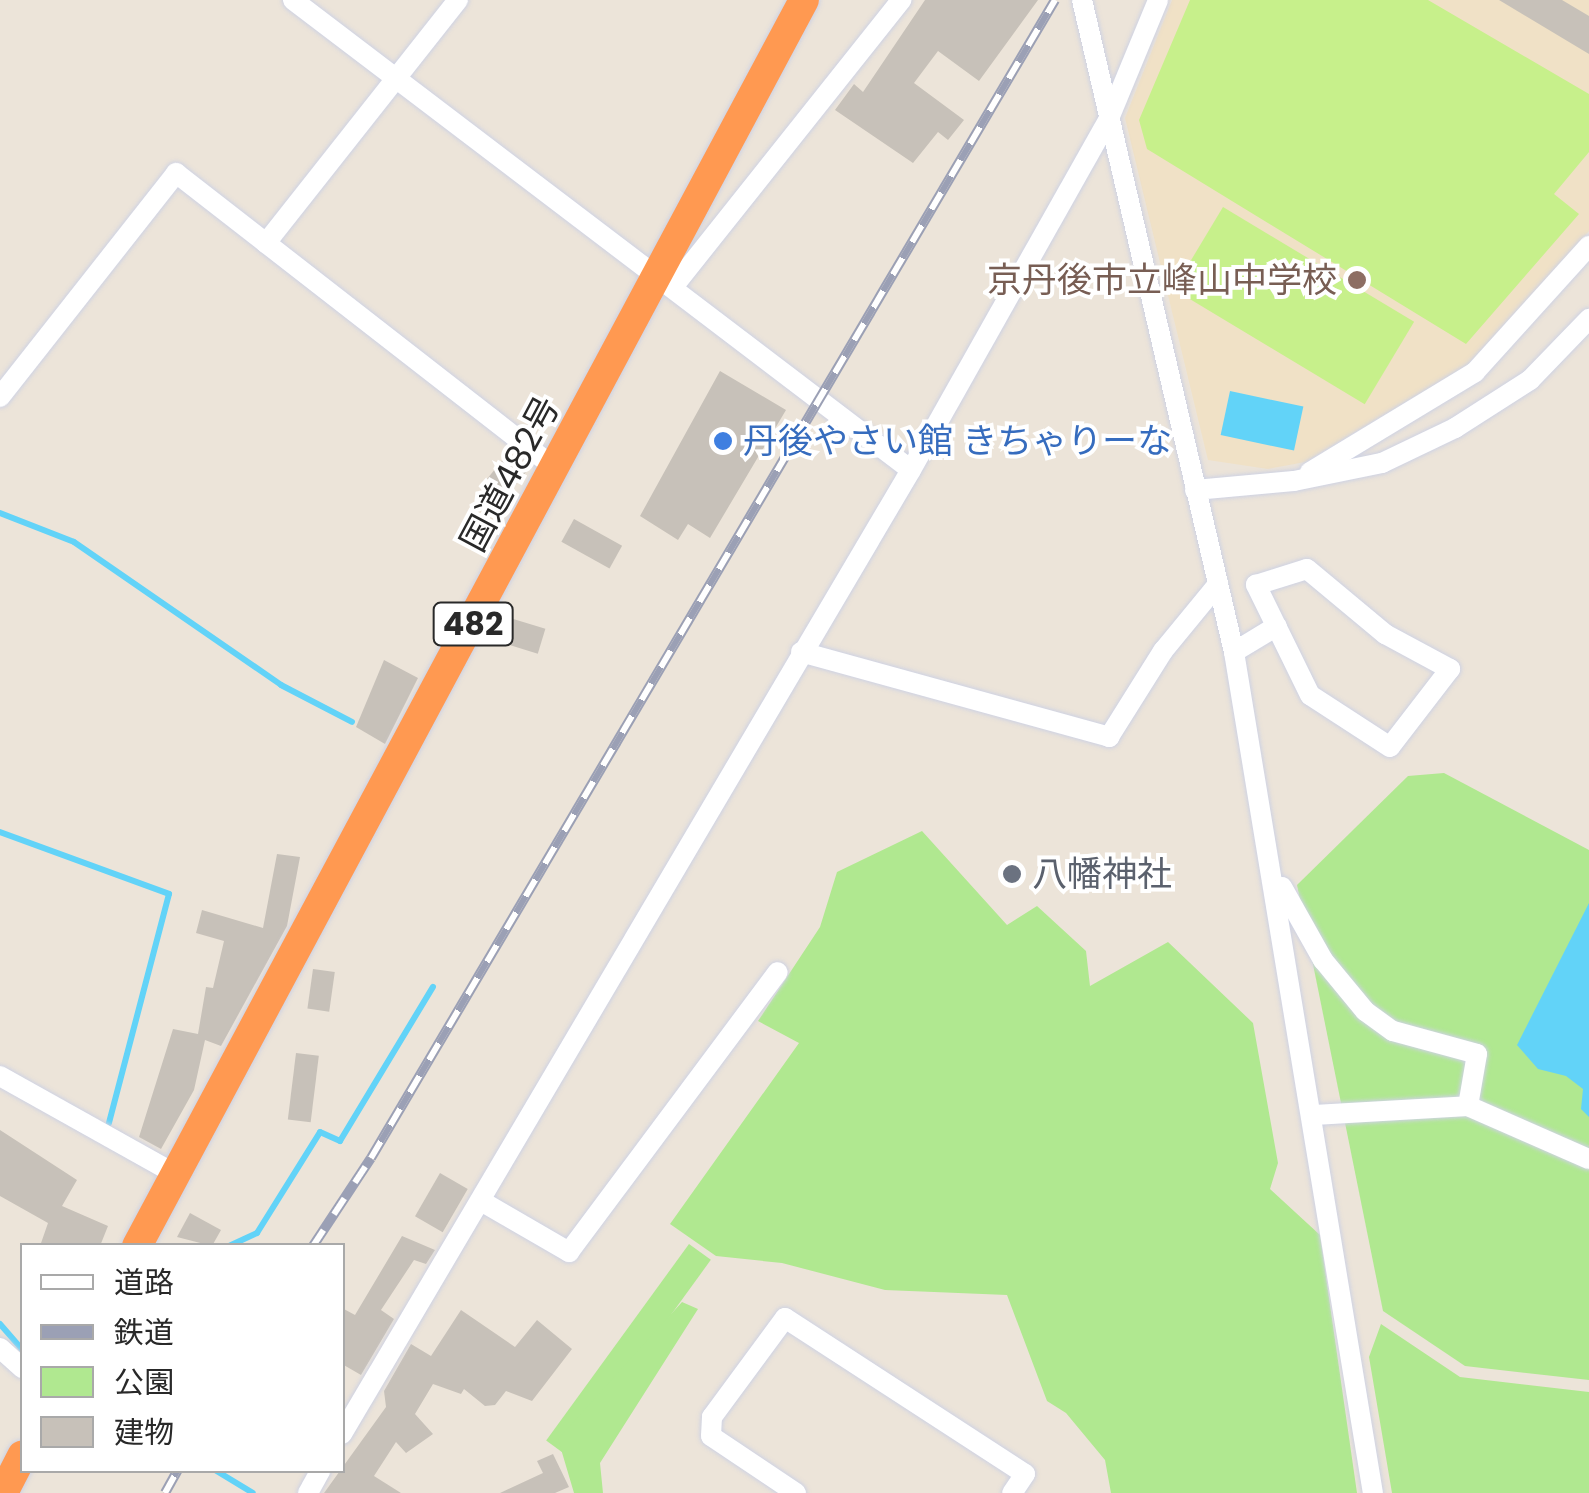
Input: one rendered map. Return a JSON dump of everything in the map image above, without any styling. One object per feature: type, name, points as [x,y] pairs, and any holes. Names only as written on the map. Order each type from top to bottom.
[{"type":"highway","name":"国道482号","points":[[139,1243],[556,469],[665,281],[804,0]]},
{"type":"highway","points":[[3,1493],[20,1460]]},
{"type":"street","points":[[293,0],[911,470]]},
{"type":"street","points":[[266,243],[458,0]]},
{"type":"street","points":[[665,281],[901,0]]},
{"type":"street","points":[[1082,0],[1234,652],[1275,874],[1374,1493]]},
{"type":"street","points":[[345,1429],[911,470],[1108,121],[1158,0]]},
{"type":"street","points":[[0,397],[176,173],[556,469]]},
{"type":"street","points":[[1294,481],[1475,372],[1589,246]]},
{"type":"street","points":[[1195,490],[1294,481],[1382,463],[1455,428],[1530,380],[1589,320]]},
{"type":"street","points":[[1307,568],[1385,634],[1450,669],[1390,747],[1310,695],[1276,626],[1256,584],[1307,568]]},
{"type":"street","points":[[802,652],[1109,737],[1151,668],[1218,584]]},
{"type":"street","points":[[1234,652],[1276,626]]},
{"type":"street","points":[[1275,874],[1323,960],[1365,1011],[1393,1031],[1476,1054],[1468,1106]]},
{"type":"street","points":[[481,1201],[569,1252],[778,972]]},
{"type":"street","points":[[0,1076],[175,1174]]},
{"type":"street","points":[[1314,1115],[1468,1106],[1589,1159]]},
{"type":"street","points":[[796,1493],[711,1436],[712,1416],[786,1318],[1025,1474],[1012,1493]]},
{"type":"street","points":[[0,1348],[20,1366]]},
{"type":"shaded area","name":"京丹後市立峰山中学校","points":[[1172,0],[1589,0],[1589,231],[1467,365],[1305,462],[1268,469],[1208,460],[1125,118]]},
{"type":"green space","points":[[1190,0],[1428,0],[1589,94],[1589,152],[1554,194],[1579,214],[1466,344],[1147,149],[1139,120]]},
{"type":"green space","points":[[1223,207],[1414,322],[1365,404],[1174,289]]},
{"type":"green space","points":[[1444,773],[1589,850],[1589,1380],[1465,1366],[1383,1311],[1297,885],[1408,776]]},
{"type":"green space","points":[[922,831],[1007,925],[1037,906],[1086,951],[1090,986],[1168,942],[1253,1023],[1278,1163],[1270,1189],[1320,1235],[1357,1493],[1111,1493],[1105,1460],[1066,1413],[1047,1401],[1007,1295],[885,1290],[782,1263],[716,1256],[670,1224],[799,1043],[758,1021],[820,927],[837,872]]},
{"type":"green space","points":[[689,1244],[711,1260],[568,1456],[546,1441]]},
{"type":"green space","points":[[682,1302],[698,1309],[600,1463],[603,1493],[574,1493],[558,1439]]},
{"type":"green space","points":[[1381,1324],[1460,1377],[1589,1392],[1589,1493],[1392,1493],[1369,1357]]},
{"type":"water","points":[[1230,391],[1303,407],[1294,451],[1221,435]]},
{"type":"water","points":[[1589,903],[1589,1117],[1581,1109],[1583,1089],[1566,1076],[1538,1069],[1517,1045]]},
{"type":"building","points":[[925,0],[1038,0],[979,81],[938,51],[914,83],[964,120],[948,140],[938,132],[913,163],[835,110],[854,84],[863,92]]},
{"type":"building","points":[[1499,0],[1562,0],[1589,16],[1589,54]]},
{"type":"building","name":"丹後やさい館 きちゃりーな","points":[[720,371],[786,410],[710,538],[688,524],[678,540],[640,516]]},
{"type":"building","points":[[508,453],[528,469],[507,495],[487,479]]},
{"type":"building","points":[[574,519],[622,546],[609,568],[561,542]]},
{"type":"building","points":[[510,618],[545,629],[538,654],[502,643]]},
{"type":"building","points":[[384,660],[418,678],[385,744],[356,727]]},
{"type":"building","points":[[277,854],[300,857],[287,926],[221,1046],[205,1040],[194,1090],[161,1149],[139,1137],[173,1029],[198,1034],[206,987],[213,988],[224,941],[196,933],[202,910],[263,928]]},
{"type":"building","points":[[313,969],[335,972],[329,1012],[307,1009]]},
{"type":"building","points":[[296,1053],[319,1056],[311,1122],[288,1120]]},
{"type":"building","points":[[0,1130],[77,1180],[62,1206],[108,1226],[101,1243],[41,1243],[48,1223],[0,1196]]},
{"type":"building","points":[[440,1173],[468,1189],[443,1232],[415,1216]]},
{"type":"building","points":[[190,1213],[221,1230],[214,1243],[177,1237]]},
{"type":"building","points":[[402,1236],[435,1250],[426,1264],[414,1260],[381,1310],[394,1319],[361,1375],[345,1366],[345,1310],[355,1315]]},
{"type":"building","points":[[461,1310],[515,1347],[537,1320],[572,1349],[532,1401],[506,1391],[495,1405],[485,1406],[464,1389],[461,1394],[433,1384],[415,1414],[433,1434],[406,1453],[396,1442],[374,1476],[401,1493],[324,1493],[338,1473],[345,1473],[345,1464],[386,1407],[384,1391],[411,1344],[431,1356]]},
{"type":"building","points":[[553,1454],[569,1487],[555,1493],[500,1493],[543,1473],[537,1461]]},
{"type":"waterway","points":[[0,513],[74,542],[281,685],[352,722]]},
{"type":"waterway","points":[[0,832],[169,894],[109,1123]]},
{"type":"waterway","points":[[235,1243],[257,1233],[320,1132],[340,1141],[433,987]]},
{"type":"waterway","points":[[0,1324],[20,1347]]},
{"type":"waterway","points":[[220,1473],[253,1493]]},
{"type":"railway","points":[[315,1243],[371,1158],[1055,0]]},
{"type":"railway","points":[[165,1493],[176,1473]]},
{"type":"place","name":"京丹後市立峰山中学校","points":[[1357,280]]},
{"type":"place","name":"丹後やさい館 きちゃりーな","points":[[723,441]]},
{"type":"place","name":"八幡神社","points":[[1012,874]]}]
